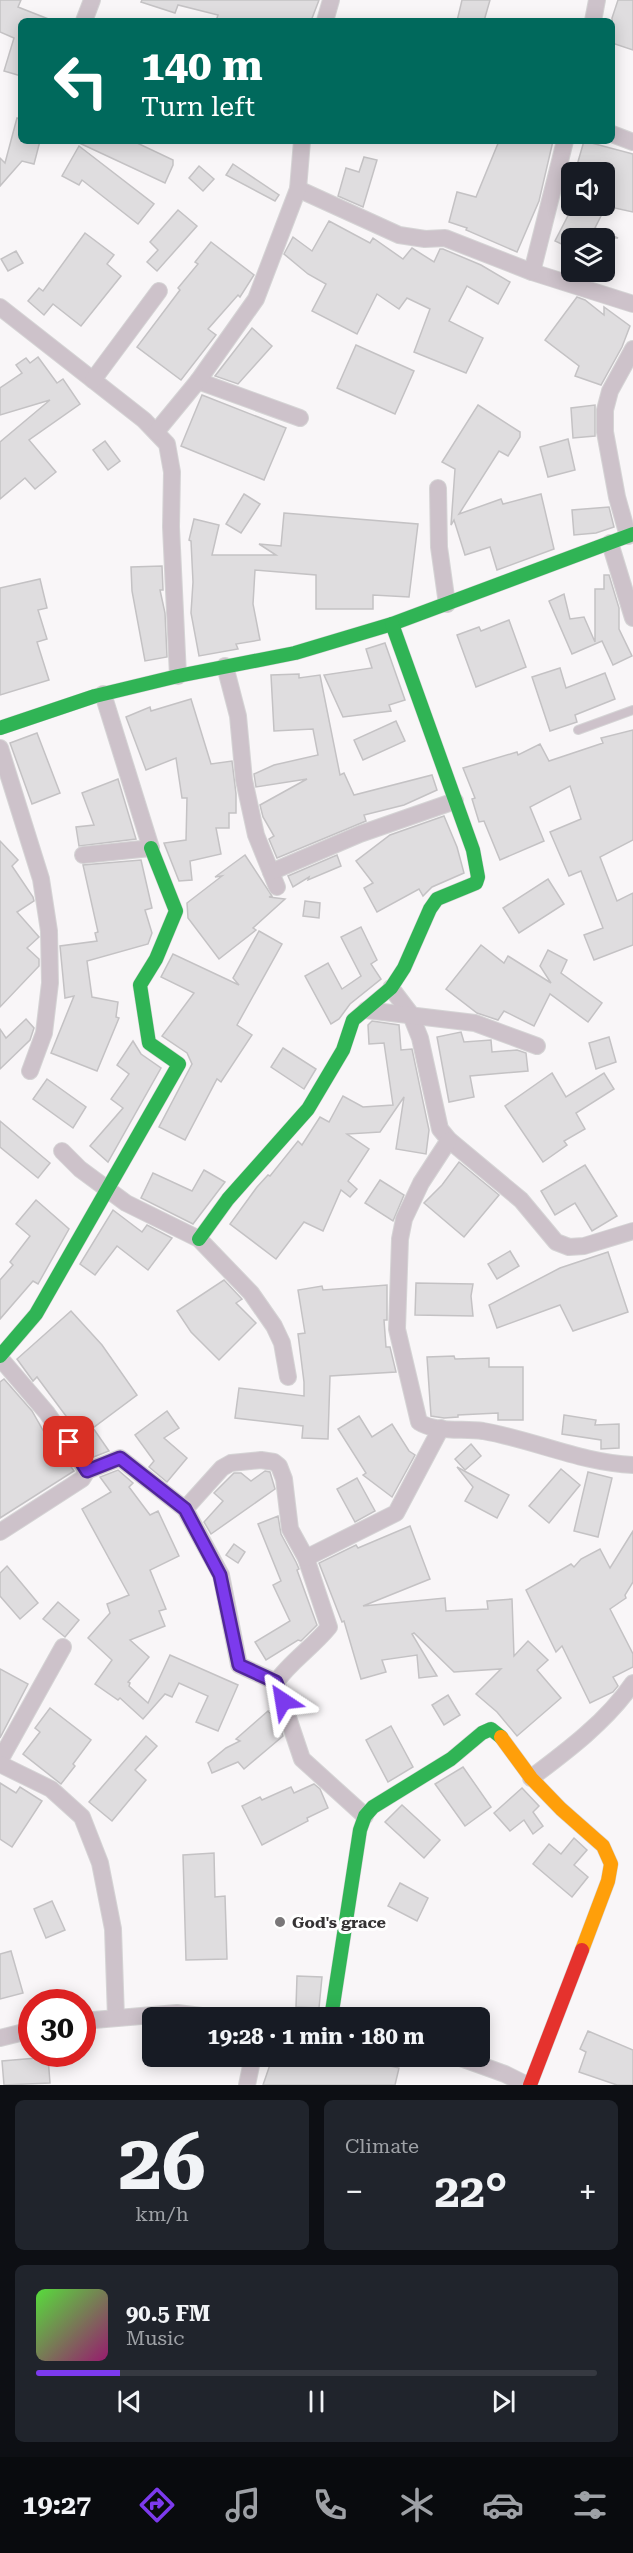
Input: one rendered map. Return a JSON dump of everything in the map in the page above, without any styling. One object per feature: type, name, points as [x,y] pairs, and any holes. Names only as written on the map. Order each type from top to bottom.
[{"type":"street","points":[[85,18],[92,0]]},
{"type":"street","points":[[326,18],[331,0]]},
{"type":"street","points":[[594,18],[597,0]]},
{"type":"street","points":[[615,135],[633,142]]},
{"type":"street","points":[[156,432],[198,381],[256,299],[298,189],[302,144]]},
{"type":"street","points":[[532,272],[564,144]]},
{"type":"street","points":[[298,189],[399,236],[425,239],[445,238],[532,272],[633,304]]},
{"type":"street","points":[[93,380],[159,291]]},
{"type":"street","points":[[0,307],[144,420],[167,444],[172,472],[171,527],[178,676]]},
{"type":"street","points":[[0,728],[103,694],[178,676],[295,653],[392,624],[630,535],[617,497],[605,432],[605,410],[610,391],[633,349]]},
{"type":"street","points":[[198,381],[300,418]]},
{"type":"street","points":[[438,488],[439,547],[447,604]]},
{"type":"street","points":[[610,543],[633,618]]},
{"type":"street","points":[[200,1239],[242,1182],[308,1109],[343,1050],[353,1020],[391,988],[404,968],[430,909],[437,899],[474,885],[478,877],[473,850],[392,624]]},
{"type":"street","points":[[225,666],[238,716],[244,780],[256,835],[274,880],[360,834],[455,801]]},
{"type":"street","points":[[87,1471],[47,1413],[0,1357],[36,1314],[179,1064],[149,1043],[140,985],[156,959],[176,911],[151,848],[103,694]]},
{"type":"street","points":[[0,748],[41,879],[49,931],[50,984],[44,1033],[30,1071]]},
{"type":"street","points":[[83,855],[151,848]]},
{"type":"street","points":[[404,968],[410,1013],[428,1067],[440,1129],[449,1140],[520,1200],[556,1242],[569,1247],[584,1246],[633,1231]]},
{"type":"street","points":[[391,988],[410,1013]]},
{"type":"street","points":[[366,1010],[410,1013],[475,1023],[537,1046]]},
{"type":"street","points":[[449,1140],[421,1183],[404,1219],[400,1239],[397,1329],[419,1422],[426,1426],[500,1434],[601,1463],[633,1465]]},
{"type":"street","points":[[62,1151],[80,1169],[126,1203],[200,1239],[251,1293],[274,1326],[282,1343],[288,1377]]},
{"type":"street","points":[[306,1558],[396,1513],[441,1428]]},
{"type":"street","points":[[0,1532],[82,1479],[87,1471],[120,1458],[185,1509],[220,1575],[239,1665],[276,1682],[302,1759],[365,1816]]},
{"type":"street","points":[[185,1509],[222,1468],[242,1462],[274,1462],[279,1466],[284,1479],[290,1529],[306,1558],[329,1627],[315,1645],[287,1667],[276,1682]]},
{"type":"street","points":[[63,1647],[0,1762],[51,1789],[82,1817],[100,1863],[113,1929],[116,2018]]},
{"type":"street","points":[[531,1778],[554,1761],[621,1702],[633,1683]]},
{"type":"street","points":[[333,2007],[360,1830],[365,1816],[373,1807],[451,1759],[482,1733],[491,1729],[500,1736],[531,1778],[561,1809],[603,1846],[611,1864],[608,1881],[528,2085],[486,2067]]},
{"type":"street","points":[[96,2020],[142,2016]]},
{"type":"street","points":[[0,2038],[18,2034]]},
{"type":"street","points":[[247,2085],[251,2067]]},
{"type":"lane","points":[[578,730],[633,710]]},
{"type":"building","points":[[0,0],[21,0],[18,7],[46,18],[18,18],[18,75],[4,71],[14,38],[0,32]]},
{"type":"building","points":[[142,0],[319,0],[312,18],[217,18],[218,15],[178,5],[175,13],[141,2]]},
{"type":"building","points":[[462,0],[490,0],[485,18],[458,18]]},
{"type":"building","points":[[618,0],[633,0],[633,50],[615,44],[615,18],[612,18]]},
{"type":"building","points":[[18,118],[18,144],[39,144],[34,164],[22,161],[0,186],[0,158],[5,163]]},
{"type":"building","points":[[81,144],[139,144],[173,160],[165,183]]},
{"type":"building","points":[[498,144],[552,144],[539,201],[517,252],[449,222],[457,192],[476,197]]},
{"type":"building","points":[[583,144],[595,144],[633,154],[633,212],[615,208],[615,162],[578,162]]},
{"type":"building","points":[[79,146],[154,204],[138,224],[82,180],[79,185],[62,176]]},
{"type":"building","points":[[364,157],[377,160],[363,207],[338,196],[346,168],[359,172]]},
{"type":"building","points":[[233,164],[279,195],[275,201],[226,175]]},
{"type":"building","points":[[199,166],[214,179],[203,191],[189,178]]},
{"type":"building","points":[[178,210],[197,226],[157,271],[147,262],[158,250],[150,242]]},
{"type":"building","points":[[568,216],[601,216],[595,228],[562,228]]},
{"type":"building","points":[[329,221],[370,243],[373,238],[403,259],[412,248],[434,262],[440,249],[443,249],[481,265],[510,282],[498,304],[467,286],[449,321],[483,338],[466,373],[414,352],[430,309],[407,298],[399,309],[377,294],[357,334],[312,311],[326,284],[308,274],[284,254],[293,237],[312,251]]},
{"type":"building","points":[[561,229],[561,244],[555,241]]},
{"type":"building","points":[[85,233],[114,255],[107,264],[121,276],[81,326],[53,304],[44,315],[28,301],[39,288],[43,291]]},
{"type":"building","points":[[211,242],[254,275],[240,297],[238,295],[208,329],[216,335],[181,380],[137,347],[180,290],[178,288],[198,264],[195,262]]},
{"type":"building","points":[[16,251],[23,263],[8,271],[1,259]]},
{"type":"building","points":[[577,297],[585,300],[604,315],[604,307],[630,326],[622,347],[601,385],[575,376],[579,366],[545,340]]},
{"type":"building","points":[[252,328],[272,346],[238,384],[215,376]]},
{"type":"building","points":[[356,345],[414,371],[395,414],[337,388]]},
{"type":"building","points":[[38,357],[57,383],[63,379],[80,404],[29,440],[56,472],[35,489],[25,478],[0,499],[0,442],[50,400],[0,415],[0,388],[22,373],[16,365],[26,358],[30,363]]},
{"type":"building","points":[[202,395],[286,428],[264,480],[181,446]]},
{"type":"building","points":[[478,405],[520,432],[520,437],[508,456],[499,451],[459,514],[501,499],[503,504],[541,494],[554,549],[497,570],[490,547],[465,555],[454,520],[451,525],[455,469],[442,462]]},
{"type":"building","points":[[595,405],[595,436],[573,438],[571,408]]},
{"type":"building","points":[[568,439],[575,470],[548,477],[540,447]]},
{"type":"building","points":[[105,441],[120,461],[108,470],[93,450]]},
{"type":"building","points":[[244,494],[260,504],[241,533],[226,524]]},
{"type":"building","points":[[609,507],[614,527],[596,533],[574,535],[572,510]]},
{"type":"building","points":[[284,513],[418,524],[409,597],[373,595],[373,609],[316,609],[316,575],[255,570],[253,604],[260,640],[236,644],[238,649],[199,656],[191,613],[193,582],[191,541],[189,540],[194,519],[219,525],[212,555],[276,555],[259,544],[281,546]]},
{"type":"building","points":[[162,566],[163,590],[160,590],[165,613],[167,657],[145,661],[132,591],[131,567]]},
{"type":"building","points":[[604,575],[609,575],[619,608],[619,629],[632,656],[613,665],[602,641],[572,654],[549,601],[564,594],[570,619],[584,617],[595,642],[595,589],[604,589]]},
{"type":"building","points":[[40,579],[47,608],[38,610],[47,639],[37,642],[49,680],[0,695],[0,588]]},
{"type":"building","points":[[509,620],[526,667],[476,687],[457,635],[479,627],[481,631]]},
{"type":"building","points":[[385,643],[405,700],[389,705],[391,711],[343,717],[324,675],[372,668],[366,649]]},
{"type":"building","points":[[560,668],[566,688],[605,673],[615,699],[575,715],[577,722],[550,731],[532,677]]},
{"type":"building","points":[[299,674],[299,678],[320,675],[340,775],[344,773],[354,795],[432,775],[437,790],[404,805],[364,815],[366,821],[277,858],[269,839],[274,836],[263,817],[260,805],[307,779],[256,787],[254,774],[274,765],[318,755],[313,729],[274,731],[271,675]]},
{"type":"building","points":[[191,699],[211,764],[232,761],[236,813],[229,813],[229,828],[216,828],[221,854],[190,861],[192,880],[179,881],[164,843],[186,840],[187,798],[182,798],[176,758],[146,770],[126,717],[150,707],[151,711]]},
{"type":"building","points":[[396,721],[405,741],[363,760],[354,740]]},
{"type":"building","points":[[633,730],[633,840],[600,857],[617,901],[633,893],[633,945],[594,960],[584,935],[603,928],[581,871],[569,876],[550,832],[581,819],[570,786],[530,807],[544,841],[500,860],[484,821],[479,822],[472,799],[475,798],[463,768],[517,752],[518,755],[540,744],[549,761],[603,743],[601,738]]},
{"type":"building","points":[[37,733],[60,793],[32,804],[10,743]]},
{"type":"building","points":[[118,779],[136,839],[79,846],[76,827],[94,825],[82,793]]},
{"type":"building","points":[[444,816],[457,847],[464,873],[432,887],[423,896],[419,889],[377,912],[364,888],[373,883],[356,861],[390,835]]},
{"type":"building","points":[[0,841],[18,860],[12,866],[33,897],[34,901],[17,912],[39,937],[27,948],[39,959],[39,966],[0,1007]]},
{"type":"building","points":[[245,855],[272,896],[269,897],[285,899],[253,928],[256,930],[219,959],[188,918],[187,903],[222,876],[215,877]]},
{"type":"building","points":[[337,855],[341,866],[308,880],[309,877],[293,887],[288,876]]},
{"type":"building","points":[[141,860],[152,908],[145,910],[152,933],[148,944],[87,961],[92,997],[118,1002],[116,1017],[119,1018],[97,1071],[51,1053],[74,996],[65,998],[60,946],[97,941],[95,933],[98,932],[83,865]]},
{"type":"building","points":[[548,879],[564,904],[519,933],[503,908]]},
{"type":"building","points":[[305,901],[320,903],[319,918],[303,916]]},
{"type":"building","points":[[361,927],[377,960],[371,964],[381,979],[350,1004],[339,1019],[331,1024],[305,976],[328,963],[342,989],[361,976],[341,937]]},
{"type":"building","points":[[259,931],[282,944],[237,1025],[252,1035],[221,1082],[217,1079],[185,1140],[159,1127],[192,1064],[187,1053],[162,1036],[194,993],[161,977],[173,954],[239,985],[233,978]]},
{"type":"building","points":[[481,945],[504,963],[508,956],[551,983],[540,966],[548,950],[567,960],[561,973],[602,1003],[588,1022],[550,994],[534,1026],[504,1011],[498,1020],[477,1013],[446,989]]},
{"type":"building","points":[[26,1019],[34,1028],[30,1040],[0,1069],[0,1029],[6,1038]]},
{"type":"building","points":[[372,1021],[399,1025],[401,1050],[412,1049],[429,1130],[426,1154],[396,1149],[404,1097],[380,1132],[347,1134],[369,1149],[348,1181],[357,1189],[350,1197],[341,1190],[323,1231],[304,1222],[276,1259],[230,1224],[257,1187],[268,1175],[270,1176],[298,1141],[302,1145],[320,1117],[329,1122],[343,1096],[363,1107],[393,1105],[384,1043],[369,1044],[368,1025]]},
{"type":"building","points":[[461,1032],[464,1042],[491,1040],[492,1052],[517,1050],[526,1053],[528,1071],[470,1076],[474,1097],[449,1102],[437,1037]]},
{"type":"building","points":[[609,1037],[616,1062],[596,1069],[589,1043]]},
{"type":"building","points":[[133,1041],[141,1054],[161,1068],[108,1162],[90,1146],[123,1108],[111,1099],[129,1074],[117,1065]]},
{"type":"building","points":[[283,1048],[316,1069],[304,1089],[271,1067]]},
{"type":"building","points":[[552,1073],[566,1097],[604,1073],[614,1089],[576,1113],[585,1129],[564,1141],[567,1145],[543,1162],[505,1106]]},
{"type":"building","points":[[47,1079],[86,1107],[73,1128],[33,1099]]},
{"type":"building","points":[[0,1121],[50,1163],[38,1178],[0,1147]]},
{"type":"building","points":[[459,1162],[499,1195],[464,1237],[424,1203],[442,1185]]},
{"type":"building","points":[[585,1165],[617,1216],[592,1231],[575,1203],[555,1215],[541,1191]]},
{"type":"building","points":[[204,1170],[225,1182],[193,1224],[141,1198],[153,1173],[192,1191]]},
{"type":"building","points":[[380,1180],[404,1195],[393,1221],[365,1203]]},
{"type":"building","points":[[36,1200],[69,1229],[38,1284],[33,1281],[0,1319],[0,1280],[13,1265],[10,1262],[30,1236],[16,1224]]},
{"type":"building","points":[[113,1210],[142,1232],[147,1225],[172,1238],[148,1270],[117,1246],[95,1275],[80,1264]]},
{"type":"building","points":[[510,1251],[519,1266],[497,1279],[488,1264]]},
{"type":"building","points":[[608,1252],[628,1312],[573,1331],[560,1305],[497,1328],[489,1305],[560,1268]]},
{"type":"building","points":[[224,1280],[242,1299],[236,1303],[256,1323],[219,1360],[191,1332],[177,1311]]},
{"type":"building","points":[[416,1283],[473,1284],[471,1296],[473,1316],[415,1315]]},
{"type":"building","points":[[387,1285],[387,1320],[384,1320],[386,1347],[390,1347],[396,1372],[330,1376],[328,1439],[302,1438],[303,1426],[235,1418],[239,1388],[304,1396],[298,1334],[305,1333],[298,1290],[322,1286],[323,1290]]},
{"type":"building","points":[[71,1311],[102,1345],[137,1395],[93,1428],[109,1451],[91,1458],[81,1444],[85,1441],[37,1377],[33,1381],[17,1359]]},
{"type":"building","points":[[454,1356],[455,1359],[489,1358],[489,1367],[523,1367],[523,1420],[498,1420],[498,1413],[444,1418],[431,1416],[427,1357]]},
{"type":"building","points":[[4,1379],[32,1411],[44,1432],[46,1430],[74,1471],[0,1518],[0,1382]]},
{"type":"building","points":[[167,1411],[179,1428],[164,1438],[187,1458],[167,1482],[149,1467],[154,1461],[135,1435]]},
{"type":"building","points":[[564,1415],[596,1420],[595,1425],[619,1424],[619,1448],[601,1449],[601,1440],[562,1434]]},
{"type":"building","points":[[359,1416],[372,1437],[392,1424],[409,1451],[415,1455],[392,1497],[363,1475],[366,1473],[338,1429]]},
{"type":"building","points":[[471,1444],[481,1456],[465,1470],[455,1459]]},
{"type":"building","points":[[457,1467],[509,1495],[497,1518],[465,1501],[473,1487]]},
{"type":"building","points":[[561,1469],[580,1485],[549,1523],[529,1506]]},
{"type":"building","points":[[118,1470],[133,1483],[129,1487],[150,1515],[158,1511],[179,1556],[150,1570],[166,1609],[159,1611],[165,1626],[130,1640],[149,1657],[128,1682],[129,1686],[148,1703],[170,1655],[238,1685],[218,1731],[196,1722],[208,1696],[179,1683],[172,1697],[165,1694],[143,1719],[120,1698],[118,1700],[95,1684],[112,1660],[88,1638],[110,1613],[107,1604],[129,1595],[82,1509],[111,1492],[100,1477]]},
{"type":"building","points":[[265,1471],[270,1472],[275,1489],[211,1534],[204,1522],[223,1501],[214,1493],[234,1473],[241,1473],[251,1481]]},
{"type":"building","points":[[588,1472],[612,1478],[598,1537],[574,1531]]},
{"type":"building","points":[[357,1478],[375,1511],[355,1522],[337,1489]]},
{"type":"building","points":[[278,1516],[281,1534],[299,1569],[297,1570],[317,1625],[301,1641],[298,1640],[266,1660],[255,1642],[290,1621],[273,1585],[281,1581],[258,1524]]},
{"type":"building","points":[[410,1526],[430,1579],[363,1606],[445,1598],[446,1611],[488,1609],[487,1601],[512,1599],[514,1656],[528,1641],[548,1660],[537,1670],[561,1698],[517,1736],[497,1712],[476,1694],[501,1669],[454,1672],[414,1633],[412,1634],[437,1676],[419,1678],[417,1655],[382,1660],[386,1672],[361,1679],[344,1621],[342,1622],[319,1563],[356,1545],[358,1548]]},
{"type":"building","points":[[633,1531],[633,1582],[625,1595],[626,1598],[610,1609],[633,1654],[633,1667],[613,1677],[618,1686],[613,1692],[590,1703],[562,1646],[556,1652],[526,1590],[571,1564],[574,1567],[581,1559],[600,1549],[610,1568]]},
{"type":"building","points":[[234,1544],[245,1552],[238,1563],[226,1555]]},
{"type":"building","points":[[7,1566],[38,1603],[20,1619],[0,1596],[0,1573]]},
{"type":"building","points":[[58,1602],[79,1620],[65,1637],[43,1619]]},
{"type":"building","points":[[0,1669],[28,1684],[0,1738]]},
{"type":"building","points":[[448,1695],[460,1715],[444,1725],[432,1705]]},
{"type":"building","points":[[50,1708],[91,1740],[61,1784],[23,1754],[40,1732],[35,1728]]},
{"type":"building","points":[[268,1711],[280,1725],[283,1736],[244,1769],[238,1762],[212,1773],[208,1763],[226,1748],[240,1741],[236,1739]]},
{"type":"building","points":[[391,1726],[413,1767],[388,1782],[366,1740]]},
{"type":"building","points":[[146,1736],[157,1746],[135,1770],[146,1780],[112,1821],[89,1802]]},
{"type":"building","points":[[463,1767],[491,1807],[465,1826],[435,1784]]},
{"type":"building","points":[[0,1783],[16,1793],[20,1787],[42,1801],[12,1847],[0,1839]]},
{"type":"building","points":[[314,1784],[320,1789],[328,1808],[262,1845],[242,1806],[260,1797],[262,1800],[291,1787],[294,1793]]},
{"type":"building","points":[[522,1788],[539,1806],[533,1812],[543,1826],[533,1834],[524,1820],[510,1831],[494,1813]]},
{"type":"building","points":[[402,1805],[440,1840],[424,1858],[385,1822]]},
{"type":"building","points":[[574,1838],[587,1850],[574,1865],[588,1877],[572,1897],[533,1864],[549,1844],[561,1854]]},
{"type":"building","points":[[214,1853],[215,1897],[225,1896],[227,1959],[186,1960],[183,1855]]},
{"type":"building","points":[[400,1883],[428,1898],[417,1921],[388,1906]]},
{"type":"building","points":[[52,1901],[65,1930],[46,1938],[34,1909]]},
{"type":"building","points":[[11,1951],[22,1989],[18,1989],[18,1994],[0,1999],[0,1954]]},
{"type":"building","points":[[297,1976],[322,1977],[319,2007],[296,2007]]},
{"type":"building","points":[[588,2031],[633,2050],[633,2085],[617,2085],[579,2072],[586,2052],[580,2049]]},
{"type":"building","points":[[18,2060],[18,2067],[49,2067],[50,2083],[4,2085],[2,2061]]},
{"type":"building","points":[[269,2067],[399,2068],[395,2085],[263,2085]]},
{"type":"traffic: fast","points":[[0,728],[95,696],[178,676],[295,653],[392,624],[633,534]]},
{"type":"traffic: fast","points":[[199,1239],[228,1199],[308,1109],[343,1050],[353,1020],[391,988],[404,968],[430,909],[437,899],[476,883],[478,877],[473,850],[392,624]]},
{"type":"traffic: fast","points":[[0,1356],[36,1314],[179,1064],[149,1043],[140,985],[156,959],[176,911],[151,848]]},
{"type":"traffic: fast","points":[[333,2007],[360,1830],[365,1816],[373,1807],[451,1759],[482,1733],[491,1729],[501,1737]]},
{"type":"traffic: slow","points":[[501,1737],[531,1778],[561,1809],[603,1846],[611,1864],[608,1881],[582,1950]]},
{"type":"traffic: jam","points":[[530,2085],[582,1950]]},
{"type":"place","name":"God's grace","points":[[280,1922]]},
{"type":"route","points":[[69,1442],[87,1471],[120,1458],[185,1509],[220,1575],[239,1665],[276,1682],[283,1701]]}]
